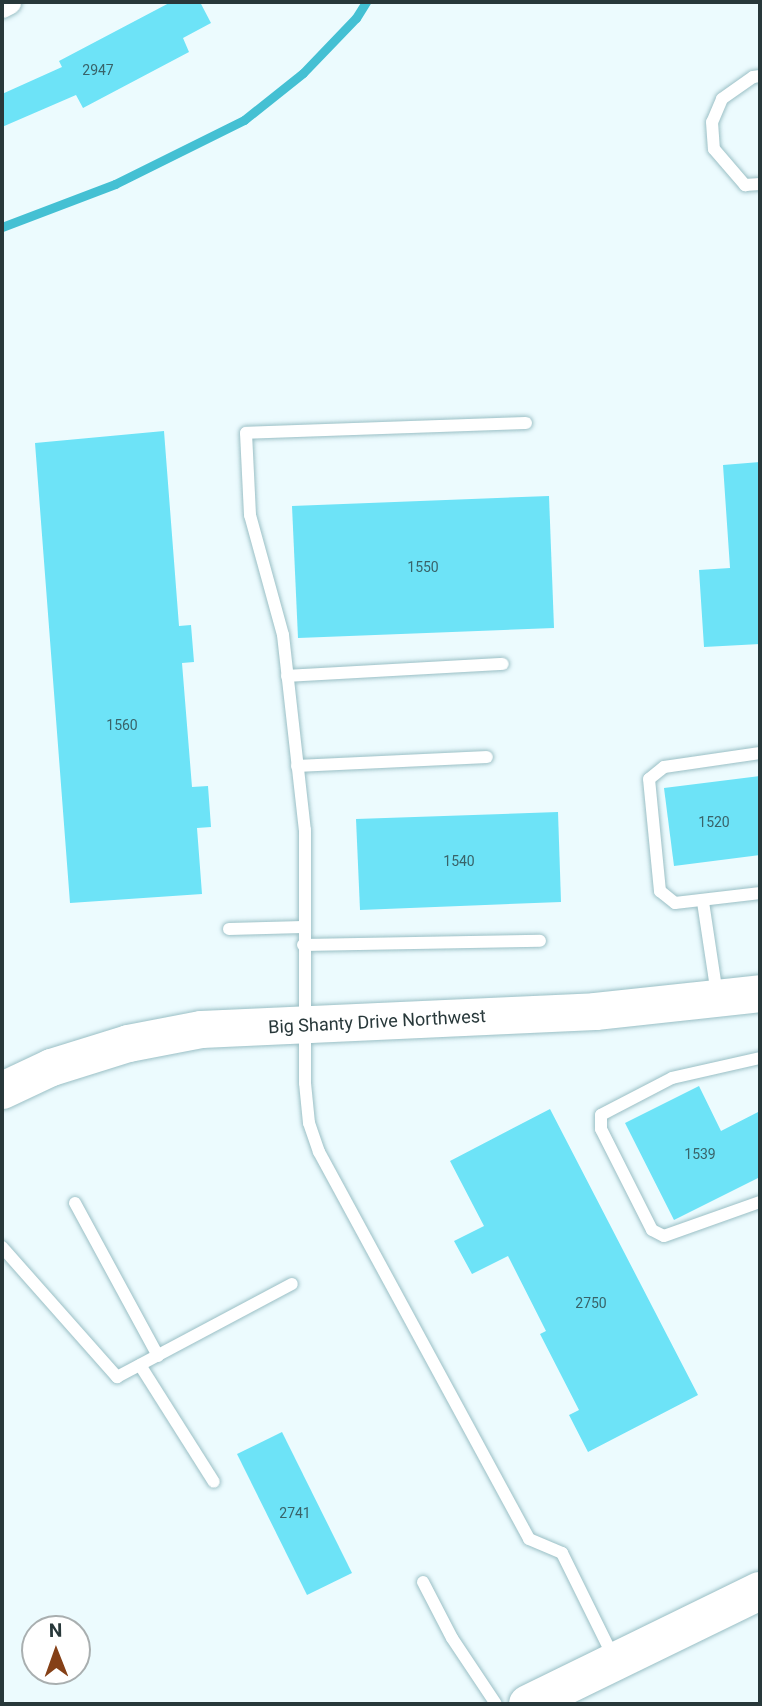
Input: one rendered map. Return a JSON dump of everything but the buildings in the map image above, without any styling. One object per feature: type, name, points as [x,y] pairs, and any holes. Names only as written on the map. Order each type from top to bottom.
[{"type":"main road","points":[[528,1704],[760,1591]]},
{"type":"street","points":[[2,5],[8,2]]},
{"type":"street","name":"Big Shanty Drive Northwest","points":[[2,1090],[51,1068],[128,1043],[201,1030],[595,1012],[760,993]]},
{"type":"lane","points":[[760,76],[753,77],[722,99],[712,122],[714,149],[745,185],[760,184]]},
{"type":"lane","points":[[526,423],[246,433],[250,515],[283,635],[305,830],[303,945],[306,1105],[319,1153],[529,1539],[562,1553],[615,1662]]},
{"type":"lane","points":[[287,676],[503,664]]},
{"type":"lane","points":[[760,753],[664,767],[649,779],[660,891],[675,903],[703,902],[760,893]]},
{"type":"lane","points":[[297,766],[487,757]]},
{"type":"lane","points":[[703,902],[718,999]]},
{"type":"lane","points":[[229,929],[303,927]]},
{"type":"lane","points":[[303,945],[540,941]]},
{"type":"lane","points":[[760,1058],[672,1078],[601,1115],[601,1129],[652,1230],[664,1236],[760,1202]]},
{"type":"lane","points":[[75,1203],[158,1356]]},
{"type":"lane","points":[[2,1247],[117,1377],[292,1284]]},
{"type":"lane","points":[[140,1365],[214,1482]]},
{"type":"lane","points":[[423,1582],[452,1638],[496,1704]]},
{"type":"waterway","points":[[2,227],[115,184],[244,120],[303,73],[356,18],[366,2]]}]
